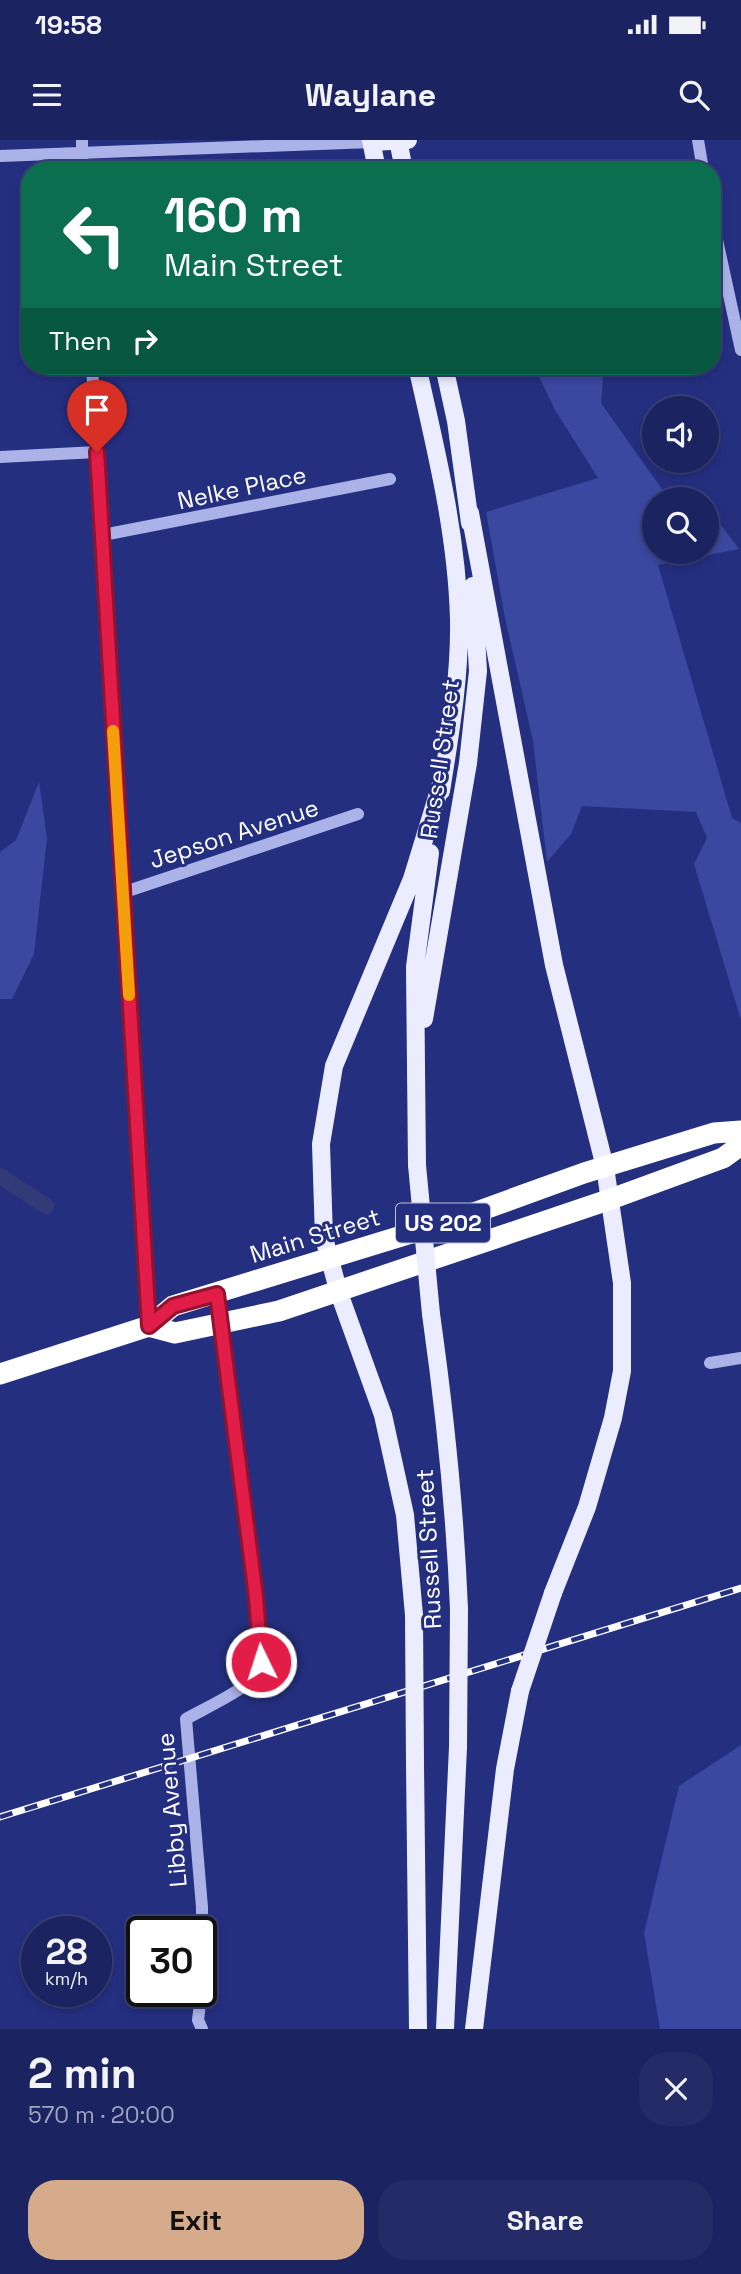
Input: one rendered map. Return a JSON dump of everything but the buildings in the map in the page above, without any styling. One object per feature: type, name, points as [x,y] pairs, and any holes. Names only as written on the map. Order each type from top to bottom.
[{"type":"highway","name":"Main Street","points":[[0,1374],[149,1326],[173,1306],[329,1259],[714,1133],[741,1130]]},
{"type":"highway","name":"Main Street","points":[[149,1326],[175,1333],[339,1293],[723,1158],[741,1145]]},
{"type":"main road","points":[[398,140],[402,161]]},
{"type":"main road","points":[[375,161],[371,141],[408,140]]},
{"type":"main road","name":"Russell Street","points":[[419,375],[449,512],[457,581],[458,655],[452,730],[422,901],[415,967],[417,1165],[431,1314],[446,1423],[459,1609],[458,1747],[445,2026]]},
{"type":"main road","name":"Russell Street","points":[[416,1075],[440,916],[468,763],[476,684],[470,513],[446,375]]},
{"type":"main road","points":[[470,513],[554,965],[605,1167],[622,1283],[622,1371],[603,1460],[552,1593],[520,1691],[505,1769],[474,2029]]},
{"type":"main road","points":[[418,2029],[414,1615],[405,1515],[386,1428],[355,1332],[339,1293],[324,1238],[321,1144],[334,1066],[412,878],[442,780]]},
{"type":"street","points":[[698,140],[702,161]]},
{"type":"street","points":[[0,156],[82,146],[371,141]]},
{"type":"street","points":[[721,258],[741,350]]},
{"type":"street","points":[[93,375],[149,1326]]},
{"type":"street","points":[[0,457],[97,452]]},
{"type":"street","name":"Nelke Place","points":[[103,535],[390,478]]},
{"type":"street","name":"Jepson Avenue","points":[[122,893],[358,814]]},
{"type":"street","name":"Libby Avenue","points":[[202,2029],[198,2020],[202,1987],[202,1907],[186,1719],[251,1680],[261,1662],[256,1597],[217,1294]]},
{"type":"street","points":[[710,1363],[741,1358]]},
{"type":"shaded area","points":[[538,375],[603,375],[601,403],[642,461],[642,473],[651,473],[660,487],[642,487],[642,564],[663,564],[658,565],[732,818],[741,823],[741,1020],[694,864],[707,838],[696,812],[582,806],[571,834],[547,862],[533,741],[505,618],[486,512],[598,478],[555,410]]},
{"type":"shaded area","points":[[719,523],[739,549],[719,553]]},
{"type":"shaded area","points":[[39,782],[47,838],[34,954],[12,999],[0,999],[0,852],[16,840]]},
{"type":"shaded area","points":[[741,1745],[741,2029],[660,2029],[644,1933],[679,1786]]},
{"type":"waterway","points":[[0,1176],[46,1206]]},
{"type":"railway","points":[[0,1817],[741,1588]]},
{"type":"slow traffic","points":[[113,731],[129,995]]},
{"type":"route","points":[[97,452],[149,1326],[173,1306],[217,1294],[256,1597],[261,1662]]}]
